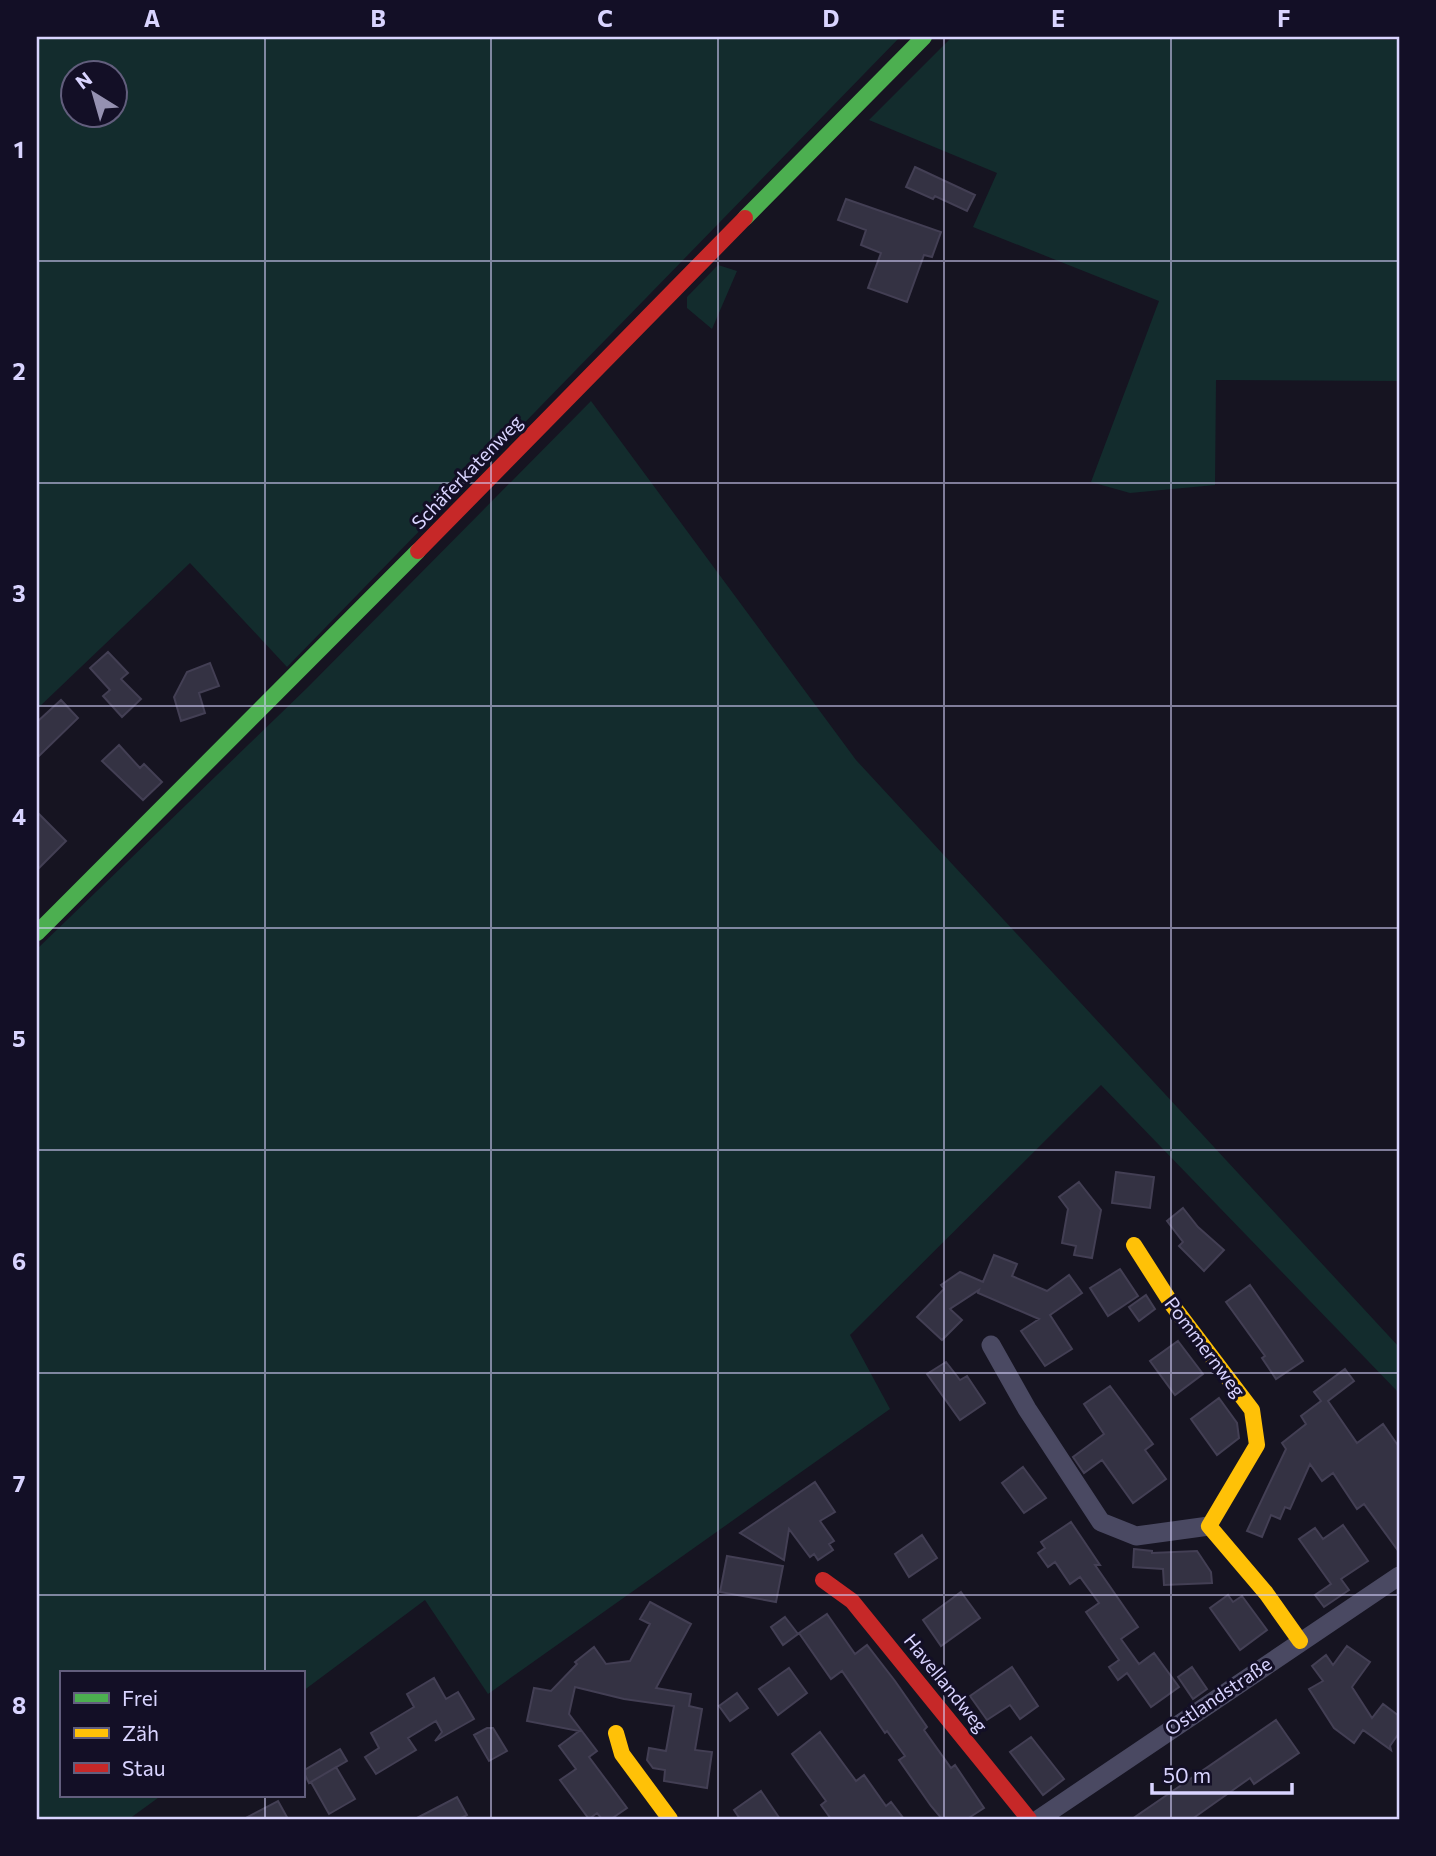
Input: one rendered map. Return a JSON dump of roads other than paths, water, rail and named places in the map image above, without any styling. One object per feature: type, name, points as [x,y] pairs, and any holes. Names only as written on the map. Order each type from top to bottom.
[{"type":"street","name":"Schäferkatenweg","points":[[37,933],[298,673],[924,37]]},
{"type":"street","name":"Pommernweg","points":[[1134,1245],[1173,1306],[1252,1410],[1257,1446],[1209,1526]]},
{"type":"street","points":[[991,1345],[1027,1409],[1101,1522],[1136,1536],[1209,1526],[1266,1593],[1300,1641]]},
{"type":"street","name":"Ostlandstraße","points":[[1039,1819],[1399,1576]]},
{"type":"street","name":"Havellandweg","points":[[822,1580],[852,1601],[1029,1819]]},
{"type":"street","points":[[616,1733],[622,1754],[670,1819]]}]
